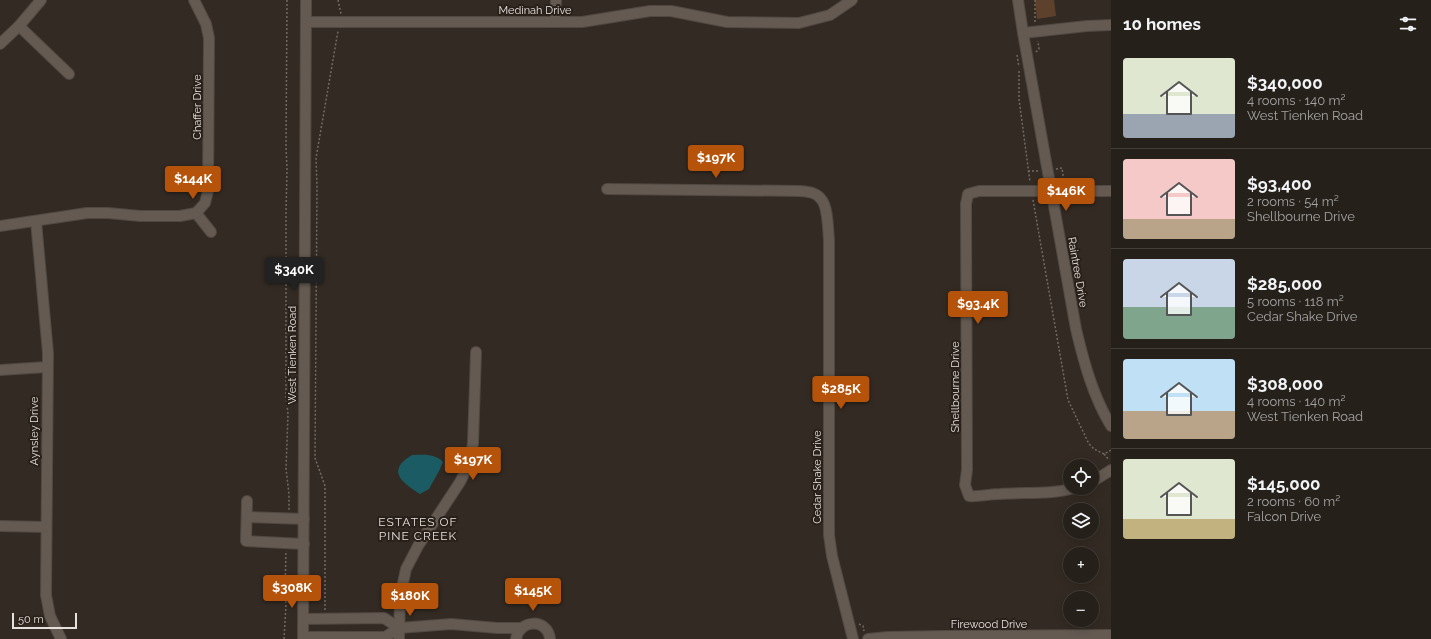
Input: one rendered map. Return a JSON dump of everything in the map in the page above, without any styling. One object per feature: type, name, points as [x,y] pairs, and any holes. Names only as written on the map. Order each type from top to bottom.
[{"type":"street","points":[[0,44],[19,26],[41,0]]},
{"type":"street","name":"Chaffer Drive","points":[[195,0],[206,24],[210,49],[208,191],[205,203],[196,213]]},
{"type":"street","name":"West Tienken Road","points":[[304,638],[306,0]]},
{"type":"street","points":[[556,0],[556,22]]},
{"type":"street","name":"Medinah Drive","points":[[306,22],[595,21],[631,13],[671,11],[727,22],[799,23],[830,15],[852,0]]},
{"type":"street","name":"Raintree Drive","points":[[1018,0],[1026,54],[1076,329],[1094,392],[1111,426]]},
{"type":"street","points":[[1023,33],[1111,25]]},
{"type":"street","points":[[19,26],[69,74]]},
{"type":"street","name":"Cedar Shake Drive","points":[[607,188],[800,191],[812,192],[822,199],[826,209],[829,240],[829,535],[832,556],[853,639]]},
{"type":"street","name":"Shellbourne Drive","points":[[1063,490],[1049,493],[999,494],[979,497],[969,496],[965,485],[967,470],[966,204],[968,194],[979,191],[1111,191]]},
{"type":"street","points":[[0,226],[87,213],[108,213],[156,217],[180,216],[196,213],[211,232]]},
{"type":"street","name":"Aynsley Drive","points":[[36,221],[48,353],[46,596],[50,616],[61,639]]},
{"type":"street","points":[[399,639],[400,597],[406,570],[418,546],[460,482],[470,462],[474,443],[476,352]]},
{"type":"street","points":[[0,370],[47,367]]},
{"type":"street","points":[[1099,478],[1111,470]]},
{"type":"street","points":[[247,501],[246,541],[304,544]]},
{"type":"street","points":[[247,517],[304,519]]},
{"type":"street","points":[[0,526],[46,527]]},
{"type":"street","points":[[304,619],[384,618],[399,628]]},
{"type":"street","points":[[304,638],[385,637],[399,628],[451,624],[497,628],[521,628],[532,623],[543,626],[548,631],[550,639]]},
{"type":"street","points":[[497,628],[512,639]]},
{"type":"street","points":[[516,639],[521,628]]},
{"type":"street","name":"Firewood Drive","points":[[868,639],[888,637],[945,638],[1111,636]]},
{"type":"path","points":[[287,0],[286,396],[288,414],[286,469],[289,494],[289,519]]},
{"type":"path","points":[[325,619],[326,486],[315,458],[316,158],[340,22],[341,12],[338,0]]},
{"type":"path","points":[[1035,0],[1035,24],[1039,49],[1038,52],[1017,56],[1020,72],[1019,99],[1023,138],[1031,191],[1068,400],[1089,444],[1094,449],[1104,454],[1111,463]]},
{"type":"path","points":[[1104,454],[1111,450]]},
{"type":"path","points":[[284,639],[287,543]]},
{"type":"shaded area","points":[[1035,0],[1054,0],[1056,16],[1037,19]]},
{"type":"water","points":[[412,455],[432,456],[443,462],[429,489],[420,494],[403,481],[398,471],[399,466]]},
{"type":"district","name":"ESTATES OF PINE CREEK","points":[[418,529]]}]
